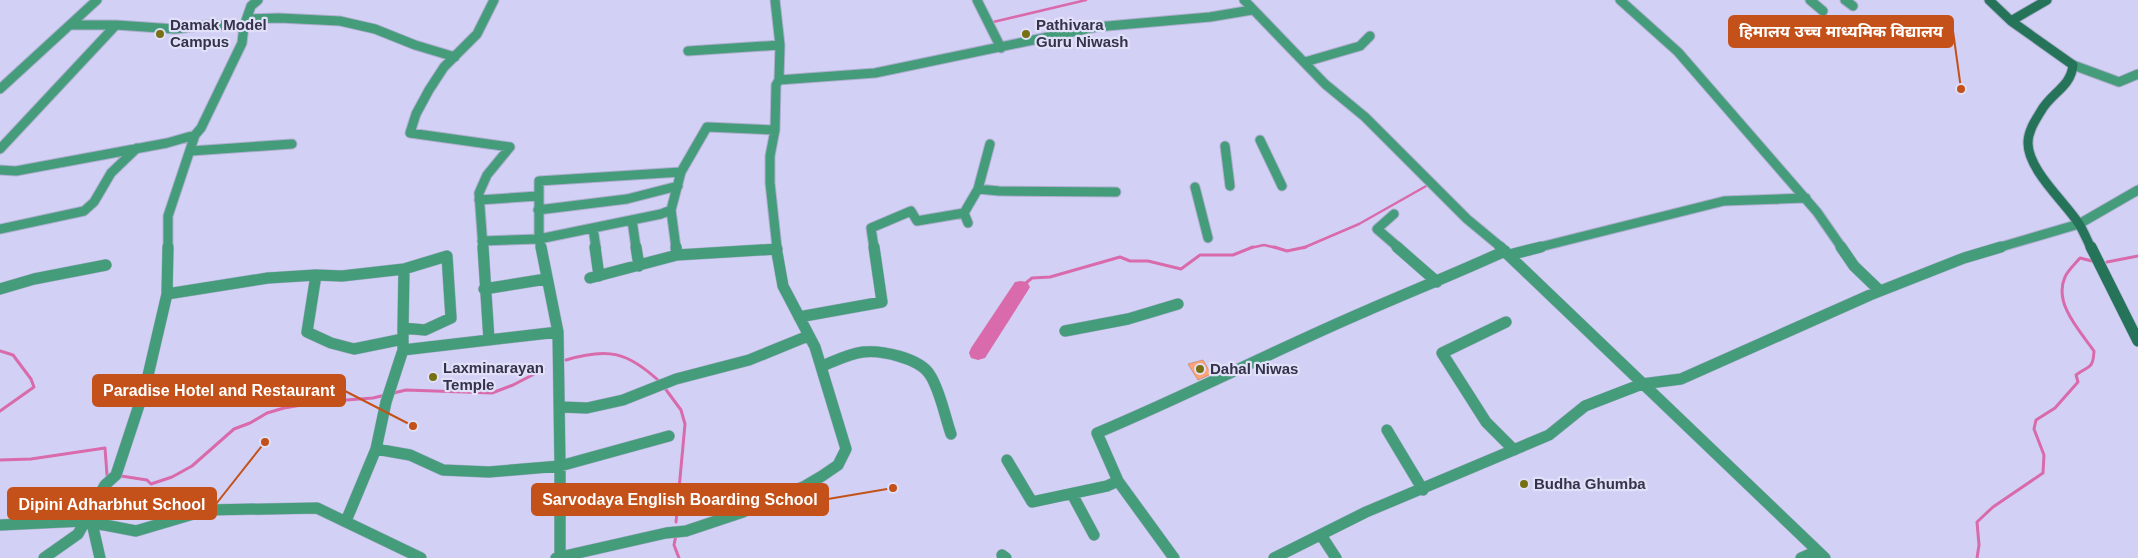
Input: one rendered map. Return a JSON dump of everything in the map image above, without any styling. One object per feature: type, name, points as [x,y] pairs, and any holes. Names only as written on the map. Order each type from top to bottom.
[{"type":"street","points":[[0,90],[97,0]]},
{"type":"street","points":[[44,558],[78,534],[88,522],[105,485],[116,475],[146,384],[167,294],[168,216],[195,135],[201,128],[242,43],[251,6],[258,0]]},
{"type":"street","points":[[489,340],[484,289],[479,193],[487,175],[510,147],[410,132],[416,114],[429,90],[444,67],[477,34],[494,0]]},
{"type":"street","points":[[681,172],[539,181],[539,239],[558,332],[560,466],[558,558],[666,533],[686,531],[743,512],[805,486],[838,465],[846,449],[815,347],[783,286],[777,249],[770,183],[770,156],[775,130],[776,85],[779,80],[780,45],[775,0]]},
{"type":"street","points":[[977,0],[1001,48]]},
{"type":"street","points":[[1244,0],[1325,84],[1365,117],[1467,219],[1507,253],[1821,555]]},
{"type":"street","points":[[1620,0],[1678,52],[1818,212],[1854,266],[1880,291]]},
{"type":"street","points":[[1810,0],[1823,11]]},
{"type":"street","points":[[1845,0],[1852,6]]},
{"type":"street","points":[[1990,0],[2011,21],[2073,65],[2119,82],[2138,74]]},
{"type":"street","points":[[2011,21],[2047,0]]},
{"type":"street","points":[[779,80],[875,73],[1096,28],[1210,17],[1252,10]]},
{"type":"street","points":[[70,25],[116,25],[175,29],[280,18],[340,21],[375,29],[415,45],[455,57]]},
{"type":"street","points":[[0,149],[116,25]]},
{"type":"street","points":[[1304,62],[1360,46],[1370,36]]},
{"type":"street","points":[[688,51],[780,45]]},
{"type":"street","points":[[2073,65],[2072,74],[2064,87],[2044,104],[2032,126],[2028,144],[2034,165],[2079,224],[2138,341]]},
{"type":"street","points":[[677,255],[672,210],[681,172],[707,127],[775,130]]},
{"type":"street","points":[[0,170],[16,171],[167,143],[195,135]]},
{"type":"street","points":[[1260,140],[1282,186]]},
{"type":"street","points":[[191,151],[292,144]]},
{"type":"street","points":[[964,213],[978,188],[990,144]]},
{"type":"street","points":[[1225,146],[1230,186]]},
{"type":"street","points":[[0,229],[78,212],[92,207],[105,181],[121,162],[138,147]]},
{"type":"street","points":[[538,210],[627,198],[678,186]]},
{"type":"street","points":[[1195,187],[1208,238]]},
{"type":"street","points":[[978,188],[999,191],[1116,192]]},
{"type":"street","points":[[1274,558],[1366,512],[1423,490],[1549,435],[1586,406],[1642,384],[1681,379],[1880,291],[1964,258],[2079,224],[2138,190]]},
{"type":"street","points":[[479,200],[538,196]]},
{"type":"street","points":[[1174,558],[1118,481],[1097,433],[1161,406],[1366,311],[1507,253],[1724,201],[1806,198]]},
{"type":"street","points":[[482,241],[539,239],[672,210]]},
{"type":"street","points":[[799,317],[882,302],[871,228],[911,211],[917,221],[964,213]]},
{"type":"street","points":[[964,213],[968,223]]},
{"type":"street","points":[[1394,214],[1377,229],[1437,282]]},
{"type":"street","points":[[632,220],[639,266]]},
{"type":"street","points":[[593,228],[595,277],[677,255],[777,249]]},
{"type":"street","points":[[167,294],[268,278],[316,275],[342,276],[404,269],[447,256],[451,318],[403,339],[354,349],[331,343],[307,332],[316,275]]},
{"type":"street","points":[[1,291],[34,279],[106,265]]},
{"type":"street","points":[[346,521],[376,449],[403,339],[404,269]]},
{"type":"street","points":[[484,289],[546,279]]},
{"type":"street","points":[[1065,331],[1128,319],[1178,304]]},
{"type":"street","points":[[1506,322],[1442,353],[1486,422],[1514,450]]},
{"type":"street","points":[[403,339],[489,340],[558,332]]},
{"type":"street","points":[[560,407],[587,408],[624,400],[676,379],[749,360],[808,336]]},
{"type":"street","points":[[822,366],[864,351],[891,355],[917,363],[928,369],[951,434]]},
{"type":"street","points":[[1387,430],[1423,490]]},
{"type":"street","points":[[376,449],[410,455],[443,470],[489,472],[560,466],[669,436]]},
{"type":"street","points":[[1007,460],[1032,502],[1107,486],[1118,481]]},
{"type":"street","points":[[1072,494],[1094,535]]},
{"type":"street","points":[[0,525],[32,522],[88,522],[136,531],[207,510],[317,508],[421,558]]},
{"type":"street","points":[[88,522],[100,558]]},
{"type":"street","points":[[1321,535],[1336,558]]},
{"type":"street","points":[[1801,558],[1821,555]]},
{"type":"building","name":"Dahal Niwas","points":[[1203,360],[1211,374],[1198,380],[1188,364]]},
{"type":"waterway","points":[[989,23],[1086,0]]},
{"type":"waterway","points":[[1305,247],[1359,224],[1428,185]]},
{"type":"waterway","points":[[1251,248],[1264,245],[1277,248]]},
{"type":"waterway","points":[[1274,247],[1287,251],[1305,247]]},
{"type":"waterway","points":[[1021,287],[1032,278],[1050,277],[1120,257],[1130,261],[1148,261],[1181,269],[1200,255],[1233,255],[1251,248]]},
{"type":"waterway","points":[[2107,262],[2138,256]]},
{"type":"waterway","points":[[1977,558],[1979,545],[1977,522],[1993,507],[2043,473],[2044,455],[2034,429],[2036,420],[2055,408],[2078,382],[2076,375],[2090,366],[2093,361],[2094,351],[2070,316],[2062,297],[2062,287],[2066,274],[2070,269],[2080,258],[2092,261]]},
{"type":"waterway","points":[[978,353],[1021,287]]},
{"type":"waterway","points":[[0,351],[13,355],[31,379],[34,387],[0,411]]},
{"type":"waterway","points":[[566,360],[594,354],[606,353],[617,355],[638,364],[660,382]]},
{"type":"waterway","points":[[121,476],[147,480],[151,484],[172,477],[192,466],[234,429],[250,423],[267,413],[284,408],[319,402],[373,398],[406,390],[492,393],[513,385],[544,369]]},
{"type":"waterway","points":[[664,387],[681,410],[685,424],[676,522]]},
{"type":"waterway","points":[[0,460],[31,459],[105,448],[107,475]]},
{"type":"waterway","points":[[676,535],[674,545],[679,558]]},
{"type":"place","name":"Damak Model Campus","points":[[160,34]]},
{"type":"place","name":"Pathivara Guru Niwash","points":[[1026,34]]},
{"type":"place","name":"हिमालय उच्च माध्यमिक विद्यालय","points":[[1961,89]]},
{"type":"place","name":"Dahal Niwas","points":[[1200,369]]},
{"type":"place","name":"Laxminarayan Temple","points":[[433,377]]},
{"type":"place","name":"Paradise Hotel and Restaurant","points":[[413,426]]},
{"type":"place","name":"Dipini Adharbhut School","points":[[265,442]]},
{"type":"place","name":"Budha Ghumba","points":[[1524,484]]},
{"type":"place","name":"Sarvodaya English Boarding School","points":[[893,488]]}]
